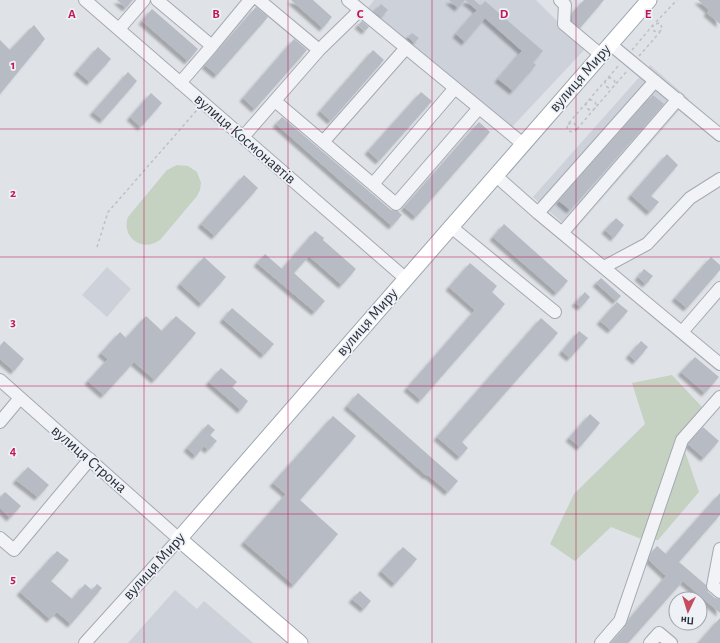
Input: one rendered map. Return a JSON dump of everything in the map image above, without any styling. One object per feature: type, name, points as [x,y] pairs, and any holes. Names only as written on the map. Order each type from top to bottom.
[{"type":"main road","name":"вулиця Миру","points":[[179,539],[648,0]]},
{"type":"main road","points":[[179,539],[300,643]]},
{"type":"street","name":"вулиця Космонавтів","points":[[85,0],[405,278]]},
{"type":"street","points":[[119,29],[144,0]]},
{"type":"street","points":[[157,0],[212,46]]},
{"type":"street","points":[[180,82],[250,0]]},
{"type":"street","points":[[259,0],[319,50]]},
{"type":"street","points":[[348,0],[523,144]]},
{"type":"street","points":[[565,2],[564,24],[606,49],[630,60],[720,135]]},
{"type":"street","points":[[243,137],[319,50],[360,10]]},
{"type":"street","points":[[323,142],[406,48]]},
{"type":"street","points":[[538,213],[655,80]]},
{"type":"street","points":[[373,184],[455,88]]},
{"type":"street","points":[[562,233],[678,99]]},
{"type":"street","points":[[274,101],[396,204],[479,108]]},
{"type":"street","points":[[495,175],[538,213],[720,364]]},
{"type":"street","points":[[604,267],[647,244],[690,198],[720,179]]},
{"type":"street","points":[[450,226],[555,312]]},
{"type":"street","points":[[682,332],[720,288]]},
{"type":"street","name":"вулиця Строна","points":[[0,380],[179,539]]},
{"type":"street","points":[[601,643],[620,621],[682,440],[720,397]]},
{"type":"street","points":[[0,422],[20,398]]},
{"type":"street","points":[[0,538],[14,550],[90,459]]},
{"type":"street","name":"вулиця Миру","points":[[85,643],[179,539]]},
{"type":"street","points":[[720,550],[713,586],[720,592]]},
{"type":"street","points":[[650,643],[659,633],[670,643]]},
{"type":"path","points":[[662,30],[630,60],[606,80],[568,124],[568,130],[572,132],[576,130],[595,108],[613,86],[630,60],[654,24],[677,0]]},
{"type":"path","points":[[654,24],[661,24],[662,30]]},
{"type":"path","points":[[654,24],[654,31],[658,32],[662,30]]},
{"type":"path","points":[[606,80],[610,78],[614,80],[613,86]]},
{"type":"path","points":[[606,80],[606,86],[610,88],[613,86]]},
{"type":"path","points":[[587,102],[593,100],[596,104],[595,108]]},
{"type":"path","points":[[587,102],[587,108],[591,110],[595,108]]},
{"type":"path","points":[[97,247],[108,212],[204,103]]},
{"type":"path","points":[[568,124],[571,122],[575,124],[576,130]]},
{"type":"shaded area","points":[[374,0],[536,0],[585,49],[512,127],[368,8]]},
{"type":"shaded area","points":[[650,65],[689,99],[573,232],[533,197]]},
{"type":"shaded area","points":[[107,267],[131,289],[107,317],[82,295]]},
{"type":"shaded area","points":[[175,590],[197,609],[204,601],[253,643],[128,643]]},
{"type":"green space","points":[[177,165],[188,166],[197,172],[201,183],[200,190],[197,196],[160,240],[153,244],[140,244],[130,236],[127,224],[128,217],[167,170]]},
{"type":"green space","points":[[672,375],[702,407],[683,446],[699,492],[658,540],[639,538],[611,527],[575,561],[550,544],[574,494],[645,424],[632,383]]},
{"type":"building","points":[[117,0],[133,0],[126,8]]},
{"type":"building","points":[[291,0],[313,0],[332,17],[323,28]]},
{"type":"building","points":[[449,0],[465,0],[458,8]]},
{"type":"building","points":[[465,0],[474,0],[481,6],[485,1],[543,51],[533,62],[536,65],[513,91],[498,79],[522,51],[485,18],[465,42],[456,34],[477,10]]},
{"type":"building","points":[[584,0],[604,0],[580,28],[572,21],[572,13]]},
{"type":"building","points":[[698,0],[720,0],[720,24],[707,13],[709,10]]},
{"type":"building","points":[[381,4],[388,10],[381,17],[374,12]]},
{"type":"building","points":[[256,7],[268,17],[217,75],[205,65]]},
{"type":"building","points":[[152,9],[198,49],[188,61],[142,21]]},
{"type":"building","points":[[362,21],[369,27],[365,31],[358,25]]},
{"type":"building","points":[[34,25],[45,39],[0,94],[0,40],[10,50]]},
{"type":"building","points":[[412,33],[419,38],[414,43],[408,37]]},
{"type":"building","points":[[294,39],[307,50],[255,109],[243,98]]},
{"type":"building","points":[[98,47],[111,59],[90,82],[77,71]]},
{"type":"building","points":[[373,50],[384,60],[331,121],[320,111]]},
{"type":"building","points":[[128,72],[137,81],[103,120],[93,112]]},
{"type":"building","points":[[421,92],[432,101],[379,161],[368,151]]},
{"type":"building","points":[[151,93],[162,103],[141,127],[130,117]]},
{"type":"building","points":[[653,95],[664,104],[570,210],[559,201]]},
{"type":"building","points":[[282,117],[391,210],[398,211],[402,215],[392,226],[276,124]]},
{"type":"building","points":[[479,122],[490,132],[416,217],[404,207]]},
{"type":"building","points":[[667,154],[678,165],[651,196],[659,202],[650,212],[631,195]]},
{"type":"building","points":[[244,175],[258,188],[215,236],[201,224]]},
{"type":"building","points":[[616,218],[624,225],[614,238],[605,230]]},
{"type":"building","points":[[504,224],[568,281],[557,293],[493,237]]},
{"type":"building","points":[[315,231],[356,269],[342,285],[309,256],[294,273],[325,301],[315,312],[257,263],[265,254],[282,269]]},
{"type":"building","points":[[204,257],[226,277],[202,304],[180,284]]},
{"type":"building","points":[[711,257],[720,265],[720,270],[687,308],[675,298]]},
{"type":"building","points":[[470,263],[497,286],[492,292],[505,304],[421,400],[407,388],[475,310],[449,287]]},
{"type":"building","points":[[644,269],[653,276],[646,284],[638,277]]},
{"type":"building","points":[[601,278],[621,296],[616,301],[596,283]]},
{"type":"building","points":[[585,292],[590,297],[581,307],[575,303]]},
{"type":"building","points":[[617,302],[628,311],[611,330],[600,321]]},
{"type":"building","points":[[232,308],[274,344],[264,355],[223,319]]},
{"type":"building","points":[[146,316],[162,331],[176,316],[196,333],[155,380],[134,362],[104,395],[88,381],[108,359],[101,353],[120,332],[126,338]]},
{"type":"building","points":[[541,318],[558,333],[462,442],[468,448],[460,457],[437,437]]},
{"type":"building","points":[[579,331],[588,338],[570,358],[562,351]]},
{"type":"building","points":[[4,341],[24,359],[14,371],[0,359],[0,346]]},
{"type":"building","points":[[641,341],[648,347],[636,361],[629,355]]},
{"type":"building","points":[[695,357],[719,377],[705,393],[681,372]]},
{"type":"building","points":[[221,368],[237,382],[232,387],[248,401],[241,410],[209,382]]},
{"type":"building","points":[[358,393],[458,481],[448,492],[428,475],[427,476],[347,406]]},
{"type":"building","points":[[590,414],[600,423],[580,447],[569,438]]},
{"type":"building","points":[[333,416],[356,436],[300,500],[338,534],[294,585],[244,542],[286,494],[273,483]]},
{"type":"building","points":[[208,424],[215,430],[210,435],[217,441],[208,450],[204,446],[196,456],[187,448]]},
{"type":"building","points":[[703,427],[719,441],[704,458],[688,444]]},
{"type":"building","points":[[28,467],[49,485],[38,497],[16,480]]},
{"type":"building","points":[[5,492],[21,506],[10,518],[0,508],[0,497]]},
{"type":"building","points":[[720,493],[720,515],[679,562],[706,585],[708,591],[695,591],[683,581],[674,591],[668,591],[668,598],[628,643],[611,643],[626,626],[629,619],[666,576],[649,560],[652,552],[657,546],[666,554]]},
{"type":"building","points":[[403,547],[417,559],[395,584],[381,571]]},
{"type":"building","points":[[57,551],[69,560],[51,581],[72,599],[85,584],[92,590],[97,584],[102,588],[71,624],[57,612],[50,619],[20,592]]},
{"type":"building","points":[[360,591],[371,601],[364,609],[352,599]]},
{"type":"building","points":[[708,592],[715,598],[720,599],[720,613],[708,603]]},
{"type":"building","points":[[720,618],[720,643],[698,643]]}]
